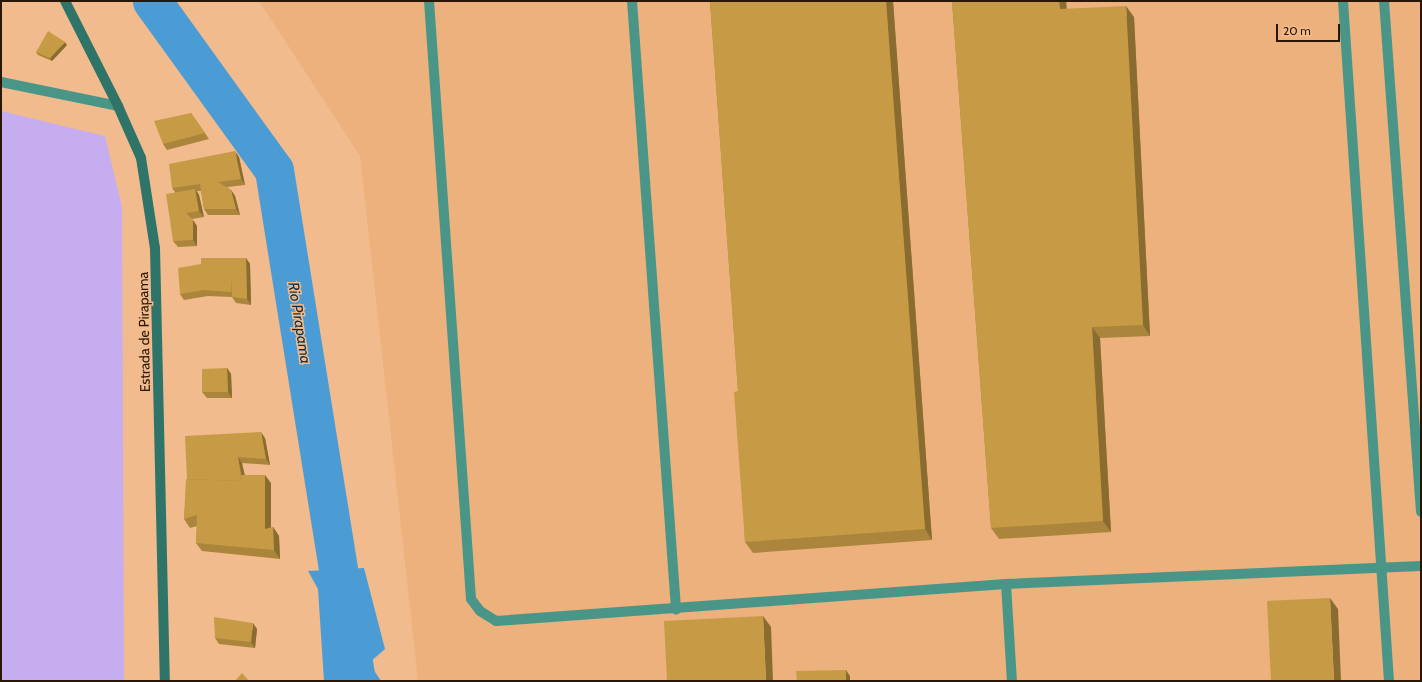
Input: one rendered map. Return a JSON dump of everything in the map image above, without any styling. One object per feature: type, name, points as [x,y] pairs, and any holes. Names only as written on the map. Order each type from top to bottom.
[{"type":"main road","name":"Estrada de Pirapama","points":[[65,1],[118,106],[141,158],[155,248],[165,681]]},
{"type":"street","points":[[429,1],[471,599],[480,611],[496,621],[1006,584],[1421,566]]},
{"type":"street","points":[[632,1],[676,609]]},
{"type":"street","points":[[1343,1],[1388,681]]},
{"type":"street","points":[[1384,1],[1421,512]]},
{"type":"street","points":[[1,82],[118,106]]},
{"type":"street","points":[[1006,584],[1012,681]]},
{"type":"shaded area","points":[[259,1],[1421,1],[1421,681],[418,681],[360,156]]},
{"type":"shaded area","points":[[1,111],[105,136],[122,207],[124,681],[1,681]]},
{"type":"water","points":[[364,568],[385,649],[369,663],[381,681],[324,681],[318,589],[308,571]]},
{"type":"building","points":[[710,1],[886,1],[925,529],[745,542],[734,392],[738,391]]},
{"type":"building","points":[[952,1],[1059,1],[1060,9],[1126,6],[1143,325],[1092,327],[1103,521],[991,528]]},
{"type":"building","points":[[48,31],[65,42],[50,58],[36,52]]},
{"type":"building","points":[[191,113],[205,133],[163,144],[154,121]]},
{"type":"building","points":[[235,151],[241,179],[218,182],[231,190],[236,209],[204,209],[200,184],[172,188],[169,164]]},
{"type":"building","points":[[195,189],[199,211],[186,213],[193,220],[193,240],[173,241],[166,194]]},
{"type":"building","points":[[201,258],[246,258],[247,299],[232,297],[231,278],[231,292],[204,290],[180,294],[178,268],[201,264]]},
{"type":"building","points":[[227,368],[228,392],[202,392],[202,369]]},
{"type":"building","points":[[261,432],[266,459],[238,457],[241,481],[187,479],[185,436]]},
{"type":"building","points":[[240,475],[265,475],[265,529],[273,527],[274,550],[196,543],[197,515],[184,519],[186,479],[241,481]]},
{"type":"building","points":[[1330,598],[1334,681],[1271,681],[1267,601]]},
{"type":"building","points":[[763,616],[766,681],[667,681],[664,621]]},
{"type":"building","points":[[214,617],[253,623],[251,642],[215,638]]},
{"type":"building","points":[[846,670],[846,681],[797,681],[796,671]]},
{"type":"building","points":[[242,673],[249,681],[235,681]]},
{"type":"waterway","name":"Rio Pirapama","points":[[152,1],[274,170],[356,681]]}]
